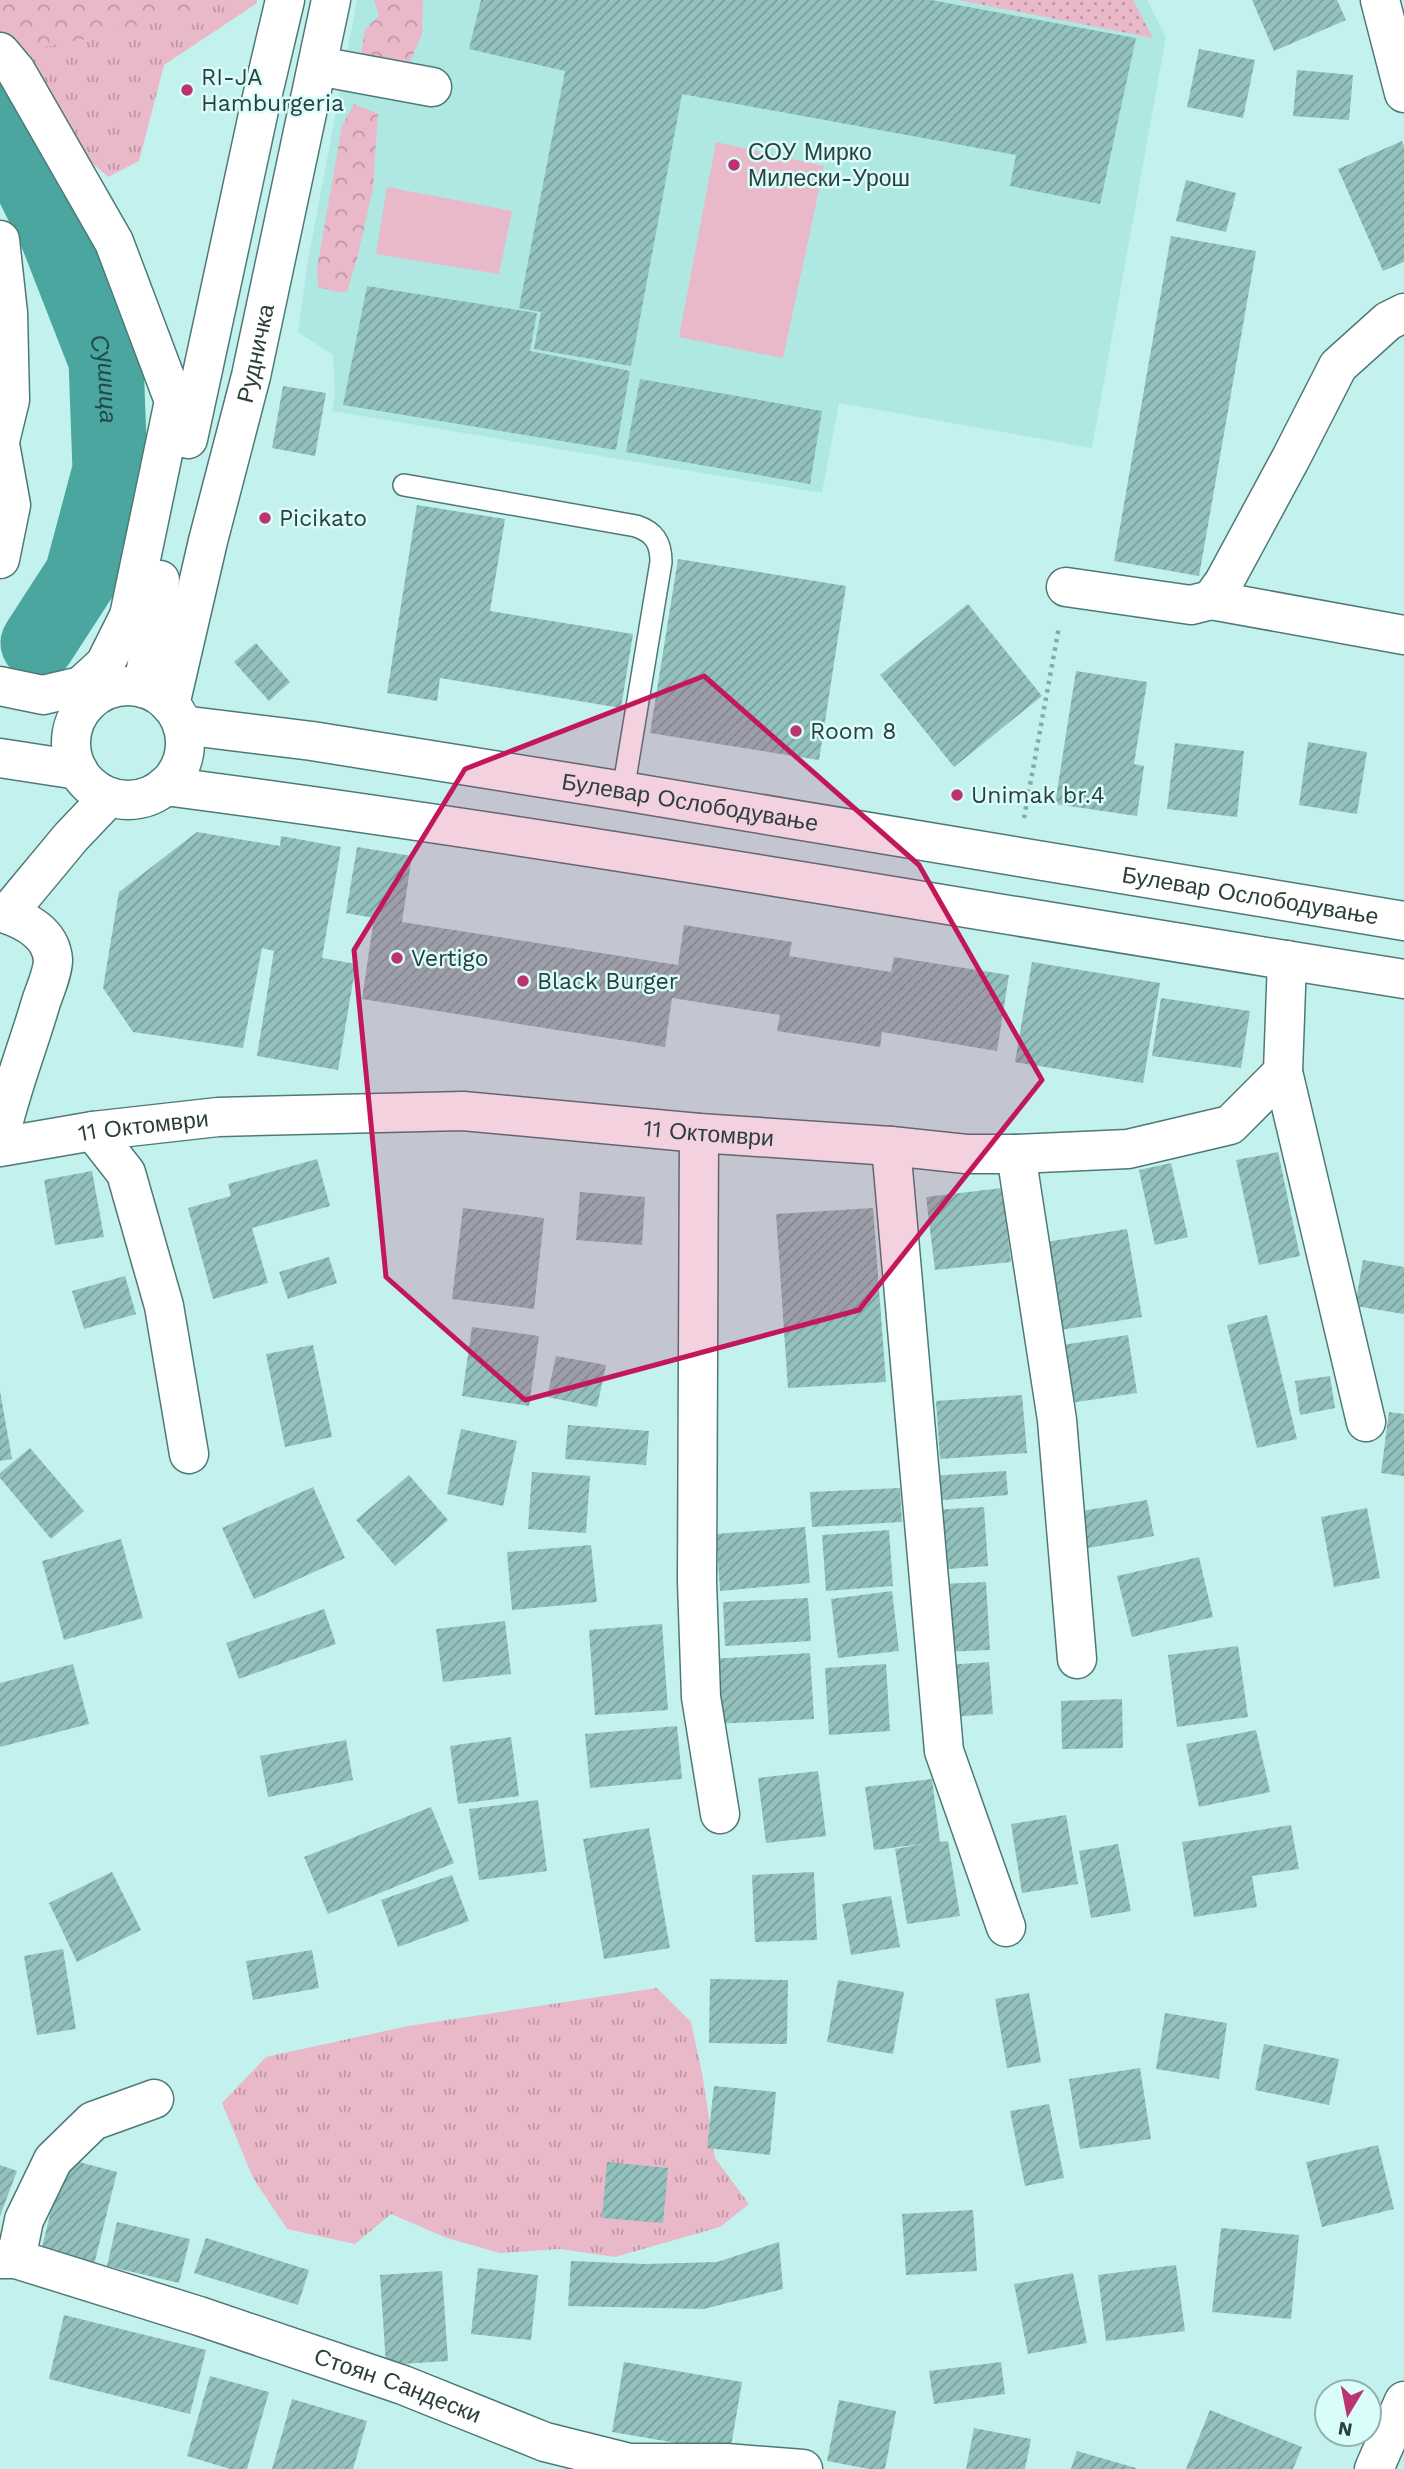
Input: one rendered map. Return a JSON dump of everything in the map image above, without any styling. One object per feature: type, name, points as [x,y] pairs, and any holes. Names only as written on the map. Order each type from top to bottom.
[{"type":"street","points":[[0,686],[43,695],[81,686],[105,664],[129,616],[204,251],[267,0]]},
{"type":"street","name":"Рудничка","points":[[165,786],[173,778],[185,748],[165,706],[167,533],[258,110],[285,0]]},
{"type":"street","name":"Рудничка","points":[[165,706],[251,376],[331,0]]},
{"type":"street","points":[[1380,0],[1404,93]]},
{"type":"street","points":[[0,52],[16,71],[114,242],[174,401]]},
{"type":"street","points":[[318,66],[432,87]]},
{"type":"street","points":[[0,240],[8,313],[10,400],[0,442],[11,505],[0,559]]},
{"type":"street","points":[[1211,600],[1224,582],[1292,458],[1338,366],[1388,321],[1404,313]]},
{"type":"street","points":[[1066,587],[1191,605],[1211,600],[1404,635]]},
{"type":"street","name":"Булевар Ослободување","points":[[80,712],[101,693],[128,687],[165,706],[312,741],[623,790],[1404,921]]},
{"type":"street","points":[[0,697],[80,712],[71,735],[74,759],[102,788]]},
{"type":"street","points":[[0,758],[102,788],[154,793],[165,786],[302,804],[724,868],[1404,979]]},
{"type":"street","points":[[0,1137],[53,960],[38,929],[4,913],[71,837],[102,788]]},
{"type":"street","points":[[1287,960],[1283,1072],[1366,1422]]},
{"type":"street","name":"11 Октомври","points":[[0,1147],[93,1131],[218,1117],[463,1111],[966,1154],[1128,1149],[1230,1125],[1283,1072]]},
{"type":"street","points":[[93,1131],[126,1173],[164,1306],[189,1454]]},
{"type":"street","points":[[699,1133],[696,1582],[701,1697],[720,1814]]},
{"type":"street","points":[[891,1146],[944,1751],[1006,1927]]},
{"type":"street","points":[[1016,1154],[1057,1420],[1077,1659]]},
{"type":"street","points":[[8,2259],[52,2160],[93,2121],[154,2099]]},
{"type":"street","name":"Стоян Сандески","points":[[8,2259],[199,2316],[403,2385],[545,2442],[630,2466],[726,2463],[803,2469]]},
{"type":"street","points":[[1374,2469],[1404,2401]]},
{"type":"lane","points":[[404,485],[636,526],[647,530],[656,538],[662,562],[623,790]]},
{"type":"path","points":[[1017,856],[1066,587]]},
{"type":"highlighted area","points":[[704,676],[919,865],[1042,1080],[859,1310],[525,1400],[386,1277],[354,950],[465,769]]},
{"type":"shaded area","name":"СОУ Мирко Милески-Урош","points":[[357,0],[1147,0],[1166,37],[1092,448],[839,403],[822,493],[332,411],[335,395],[333,355],[298,332],[308,260]]},
{"type":"green space","points":[[0,0],[257,0],[257,3],[164,65],[139,161],[108,177],[55,130],[0,38]]},
{"type":"green space","points":[[0,0],[230,0],[81,40],[33,49],[0,19]]},
{"type":"green space","points":[[374,0],[423,0],[422,35],[405,72],[361,54],[365,29],[379,16]]},
{"type":"green space","points":[[958,0],[1133,0],[1153,38]]},
{"type":"green space","points":[[354,104],[378,114],[373,188],[347,292],[338,292],[318,287],[317,268],[342,126]]},
{"type":"green space","points":[[716,142],[824,166],[783,358],[679,337]]},
{"type":"green space","points":[[387,187],[512,211],[499,274],[376,254]]},
{"type":"green space","points":[[657,1988],[691,2022],[715,2158],[749,2204],[720,2227],[615,2257],[560,2249],[500,2253],[447,2238],[391,2214],[355,2244],[287,2229],[253,2178],[222,2103],[266,2057],[408,2026]]},
{"type":"building","points":[[481,0],[931,0],[1136,38],[1100,204],[1010,186],[1016,155],[682,94],[631,366],[534,349],[541,312],[519,308],[565,71],[469,49]]},
{"type":"building","points":[[1252,0],[1337,0],[1346,20],[1274,51]]},
{"type":"building","points":[[1199,49],[1255,60],[1243,118],[1187,107]]},
{"type":"building","points":[[1297,70],[1353,75],[1349,120],[1293,116]]},
{"type":"building","points":[[1402,141],[1404,262],[1383,271],[1338,169]]},
{"type":"building","points":[[1186,180],[1236,193],[1226,232],[1176,221]]},
{"type":"building","points":[[1171,236],[1256,251],[1199,576],[1114,561]]},
{"type":"building","points":[[367,286],[537,313],[530,351],[630,371],[616,450],[343,405]]},
{"type":"building","points":[[640,379],[822,411],[810,484],[626,452]]},
{"type":"building","points":[[283,386],[326,393],[315,456],[272,448]]},
{"type":"building","points":[[417,505],[505,519],[490,611],[633,634],[621,708],[440,678],[437,701],[387,693]]},
{"type":"building","points":[[678,559],[846,586],[819,760],[650,733]]},
{"type":"building","points":[[968,604],[1042,696],[954,767],[880,675]]},
{"type":"building","points":[[256,643],[290,682],[269,701],[234,662]]},
{"type":"building","points":[[1076,671],[1147,682],[1134,764],[1144,766],[1137,816],[1055,804]]},
{"type":"building","points":[[1308,742],[1367,752],[1357,814],[1299,805]]},
{"type":"building","points":[[1175,743],[1244,751],[1237,817],[1167,809]]},
{"type":"building","points":[[197,832],[280,846],[281,836],[341,847],[322,958],[356,964],[338,1070],[257,1056],[274,951],[262,948],[243,1048],[133,1032],[103,988],[119,892]]},
{"type":"building","points":[[357,847],[412,856],[402,922],[678,965],[684,925],[792,942],[789,956],[891,972],[894,957],[1009,975],[997,1051],[882,1032],[880,1047],[777,1031],[780,1015],[672,998],[665,1047],[362,999],[374,918],[346,913]]},
{"type":"building","points":[[1032,962],[1160,983],[1143,1083],[1015,1062]]},
{"type":"building","points":[[1161,998],[1250,1011],[1241,1068],[1152,1056]]},
{"type":"building","points":[[1278,1152],[1300,1256],[1259,1265],[1236,1160]]},
{"type":"building","points":[[317,1159],[330,1206],[252,1228],[268,1283],[213,1299],[188,1208],[231,1196],[228,1184]]},
{"type":"building","points":[[1171,1163],[1188,1237],[1155,1245],[1139,1170]]},
{"type":"building","points":[[92,1171],[104,1237],[55,1245],[44,1180]]},
{"type":"building","points":[[1002,1188],[1011,1262],[935,1270],[926,1197]]},
{"type":"building","points":[[580,1192],[645,1197],[642,1245],[576,1240]]},
{"type":"building","points":[[463,1208],[544,1218],[534,1309],[452,1299]]},
{"type":"building","points":[[873,1208],[886,1382],[788,1388],[776,1214]]},
{"type":"building","points":[[1127,1229],[1142,1317],[1060,1330],[1046,1242]]},
{"type":"building","points":[[329,1257],[337,1283],[288,1299],[279,1272]]},
{"type":"building","points":[[1363,1260],[1404,1267],[1404,1314],[1355,1306]]},
{"type":"building","points":[[125,1276],[136,1314],[84,1329],[72,1291]]},
{"type":"building","points":[[1267,1315],[1297,1439],[1257,1448],[1227,1325]]},
{"type":"building","points":[[472,1327],[539,1336],[529,1406],[462,1396]]},
{"type":"building","points":[[1128,1335],[1137,1393],[1070,1403],[1062,1345]]},
{"type":"building","points":[[313,1345],[332,1437],[285,1447],[266,1354]]},
{"type":"building","points":[[556,1356],[606,1365],[597,1407],[547,1397]]},
{"type":"building","points":[[1330,1376],[1335,1408],[1300,1415],[1295,1381]]},
{"type":"building","points":[[0,1391],[12,1459],[0,1461]]},
{"type":"building","points":[[1022,1395],[1027,1453],[940,1459],[936,1401]]},
{"type":"building","points":[[1389,1412],[1404,1414],[1404,1476],[1381,1473]]},
{"type":"building","points":[[568,1425],[649,1431],[646,1465],[565,1459]]},
{"type":"building","points":[[461,1429],[517,1441],[503,1506],[447,1494]]},
{"type":"building","points":[[30,1448],[84,1511],[51,1539],[0,1478],[0,1473]]},
{"type":"building","points":[[1006,1471],[1008,1495],[930,1501],[929,1476]]},
{"type":"building","points":[[532,1472],[590,1476],[586,1533],[528,1529]]},
{"type":"building","points":[[409,1475],[448,1520],[395,1566],[356,1520]]},
{"type":"building","points":[[313,1487],[345,1558],[254,1599],[222,1528]]},
{"type":"building","points":[[900,1488],[902,1522],[812,1527],[810,1492]]},
{"type":"building","points":[[1147,1500],[1154,1536],[1083,1549],[1076,1512]]},
{"type":"building","points":[[984,1507],[988,1566],[936,1570],[932,1510]]},
{"type":"building","points":[[1367,1508],[1380,1578],[1334,1587],[1321,1517]]},
{"type":"building","points":[[805,1527],[810,1583],[720,1591],[716,1534]]},
{"type":"building","points":[[889,1530],[893,1586],[826,1591],[822,1535]]},
{"type":"building","points":[[121,1539],[143,1618],[64,1640],[42,1561]]},
{"type":"building","points":[[591,1545],[597,1602],[512,1610],[507,1552]]},
{"type":"building","points":[[1199,1557],[1213,1617],[1132,1637],[1117,1576]]},
{"type":"building","points":[[986,1582],[990,1650],[943,1652],[940,1584]]},
{"type":"building","points":[[892,1591],[899,1651],[838,1658],[831,1599]]},
{"type":"building","points":[[808,1598],[811,1641],[725,1646],[723,1602]]},
{"type":"building","points":[[324,1609],[336,1644],[239,1679],[226,1643]]},
{"type":"building","points":[[505,1621],[511,1674],[443,1682],[436,1629]]},
{"type":"building","points":[[662,1624],[668,1710],[595,1715],[589,1630]]},
{"type":"building","points":[[1238,1646],[1248,1717],[1177,1727],[1168,1655]]},
{"type":"building","points":[[810,1653],[814,1719],[715,1724],[711,1659]]},
{"type":"building","points":[[989,1662],[993,1714],[950,1717],[946,1665]]},
{"type":"building","points":[[73,1664],[89,1724],[0,1747],[0,1683]]},
{"type":"building","points":[[886,1664],[890,1731],[829,1735],[825,1668]]},
{"type":"building","points":[[1122,1699],[1123,1748],[1062,1749],[1061,1701]]},
{"type":"building","points":[[677,1726],[682,1779],[590,1788],[585,1734]]},
{"type":"building","points":[[1256,1730],[1270,1792],[1199,1807],[1186,1744]]},
{"type":"building","points":[[511,1737],[519,1796],[458,1804],[450,1746]]},
{"type":"building","points":[[346,1740],[353,1780],[268,1797],[260,1756]]},
{"type":"building","points":[[818,1771],[826,1836],[766,1843],[758,1778]]},
{"type":"building","points":[[932,1779],[940,1842],[948,1841],[960,1916],[907,1924],[895,1849],[923,1844],[874,1850],[865,1787]]},
{"type":"building","points":[[538,1800],[547,1871],[479,1880],[469,1809]]},
{"type":"building","points":[[431,1807],[454,1863],[328,1914],[304,1857]]},
{"type":"building","points":[[1066,1815],[1078,1884],[1022,1893],[1011,1824]]},
{"type":"building","points":[[1291,1825],[1299,1869],[1252,1876],[1257,1907],[1194,1917],[1182,1842]]},
{"type":"building","points":[[649,1828],[670,1948],[604,1959],[583,1839]]},
{"type":"building","points":[[1118,1844],[1131,1911],[1091,1918],[1079,1851]]},
{"type":"building","points":[[112,1872],[141,1930],[77,1962],[49,1903]]},
{"type":"building","points":[[814,1872],[817,1940],[755,1942],[752,1875]]},
{"type":"building","points":[[452,1875],[469,1921],[398,1947],[381,1900]]},
{"type":"building","points":[[891,1896],[900,1947],[851,1955],[842,1904]]},
{"type":"building","points":[[63,1949],[76,2029],[37,2035],[24,1956]]},
{"type":"building","points":[[312,1950],[319,1988],[253,2000],[246,1961]]},
{"type":"building","points":[[710,1979],[788,1980],[787,2044],[709,2043]]},
{"type":"building","points":[[838,1980],[904,1992],[893,2054],[827,2042]]},
{"type":"building","points":[[1029,1993],[1041,2062],[1007,2068],[995,1999]]},
{"type":"building","points":[[1165,2013],[1227,2023],[1219,2079],[1156,2069]]},
{"type":"building","points":[[1264,2044],[1339,2059],[1329,2105],[1255,2090]]},
{"type":"building","points":[[1140,2068],[1151,2139],[1080,2149],[1069,2079]]},
{"type":"building","points":[[714,2086],[776,2092],[770,2155],[707,2148]]},
{"type":"building","points":[[1049,2104],[1064,2178],[1025,2186],[1010,2111]]},
{"type":"building","points":[[1378,2145],[1394,2209],[1322,2227],[1306,2162]]},
{"type":"building","points":[[64,2158],[117,2172],[94,2265],[41,2251]]},
{"type":"building","points":[[607,2162],[668,2168],[663,2223],[602,2218]]},
{"type":"building","points":[[0,2165],[17,2171],[0,2216]]},
{"type":"building","points":[[973,2210],[977,2271],[906,2275],[902,2214]]},
{"type":"building","points":[[117,2222],[190,2239],[179,2283],[107,2266]]},
{"type":"building","points":[[1221,2228],[1299,2235],[1291,2319],[1212,2312]]},
{"type":"building","points":[[206,2238],[309,2270],[298,2305],[194,2273]]},
{"type":"building","points":[[779,2242],[783,2289],[704,2309],[568,2306],[571,2261],[646,2264],[717,2262]]},
{"type":"building","points":[[1176,2265],[1185,2331],[1106,2341],[1098,2275]]},
{"type":"building","points":[[478,2268],[538,2275],[531,2340],[471,2334]]},
{"type":"building","points":[[442,2271],[448,2361],[386,2365],[380,2275]]},
{"type":"building","points":[[1073,2273],[1087,2343],[1028,2354],[1014,2284]]},
{"type":"building","points":[[64,2315],[206,2350],[190,2414],[49,2379]]},
{"type":"building","points":[[624,2362],[742,2382],[730,2452],[612,2432]]},
{"type":"building","points":[[1001,2362],[1005,2394],[934,2404],[929,2371]]},
{"type":"building","points":[[210,2376],[269,2392],[247,2469],[230,2469],[187,2456]]},
{"type":"building","points":[[292,2399],[367,2421],[353,2469],[272,2469]]},
{"type":"building","points":[[839,2400],[896,2411],[885,2469],[869,2469],[827,2461]]},
{"type":"building","points":[[1210,2410],[1302,2447],[1293,2469],[1186,2469]]},
{"type":"building","points":[[974,2428],[1031,2439],[1025,2469],[966,2469]]},
{"type":"building","points":[[1077,2451],[1136,2468],[1136,2469],[1071,2469]]},
{"type":"waterway","name":"Сушица","points":[[0,119],[56,232],[106,360],[110,470],[82,575],[38,643]]},
{"type":"place","name":"RI-JA Hamburgeria","points":[[187,90]]},
{"type":"place","name":"СОУ Мирко Милески-Урош","points":[[734,165]]},
{"type":"place","name":"Picikato","points":[[265,518]]},
{"type":"place","name":"Room 8","points":[[796,731]]},
{"type":"place","name":"Unimak br.4","points":[[957,795]]},
{"type":"place","name":"Vertigo","points":[[397,958]]},
{"type":"place","name":"Black Burger","points":[[523,981]]}]
